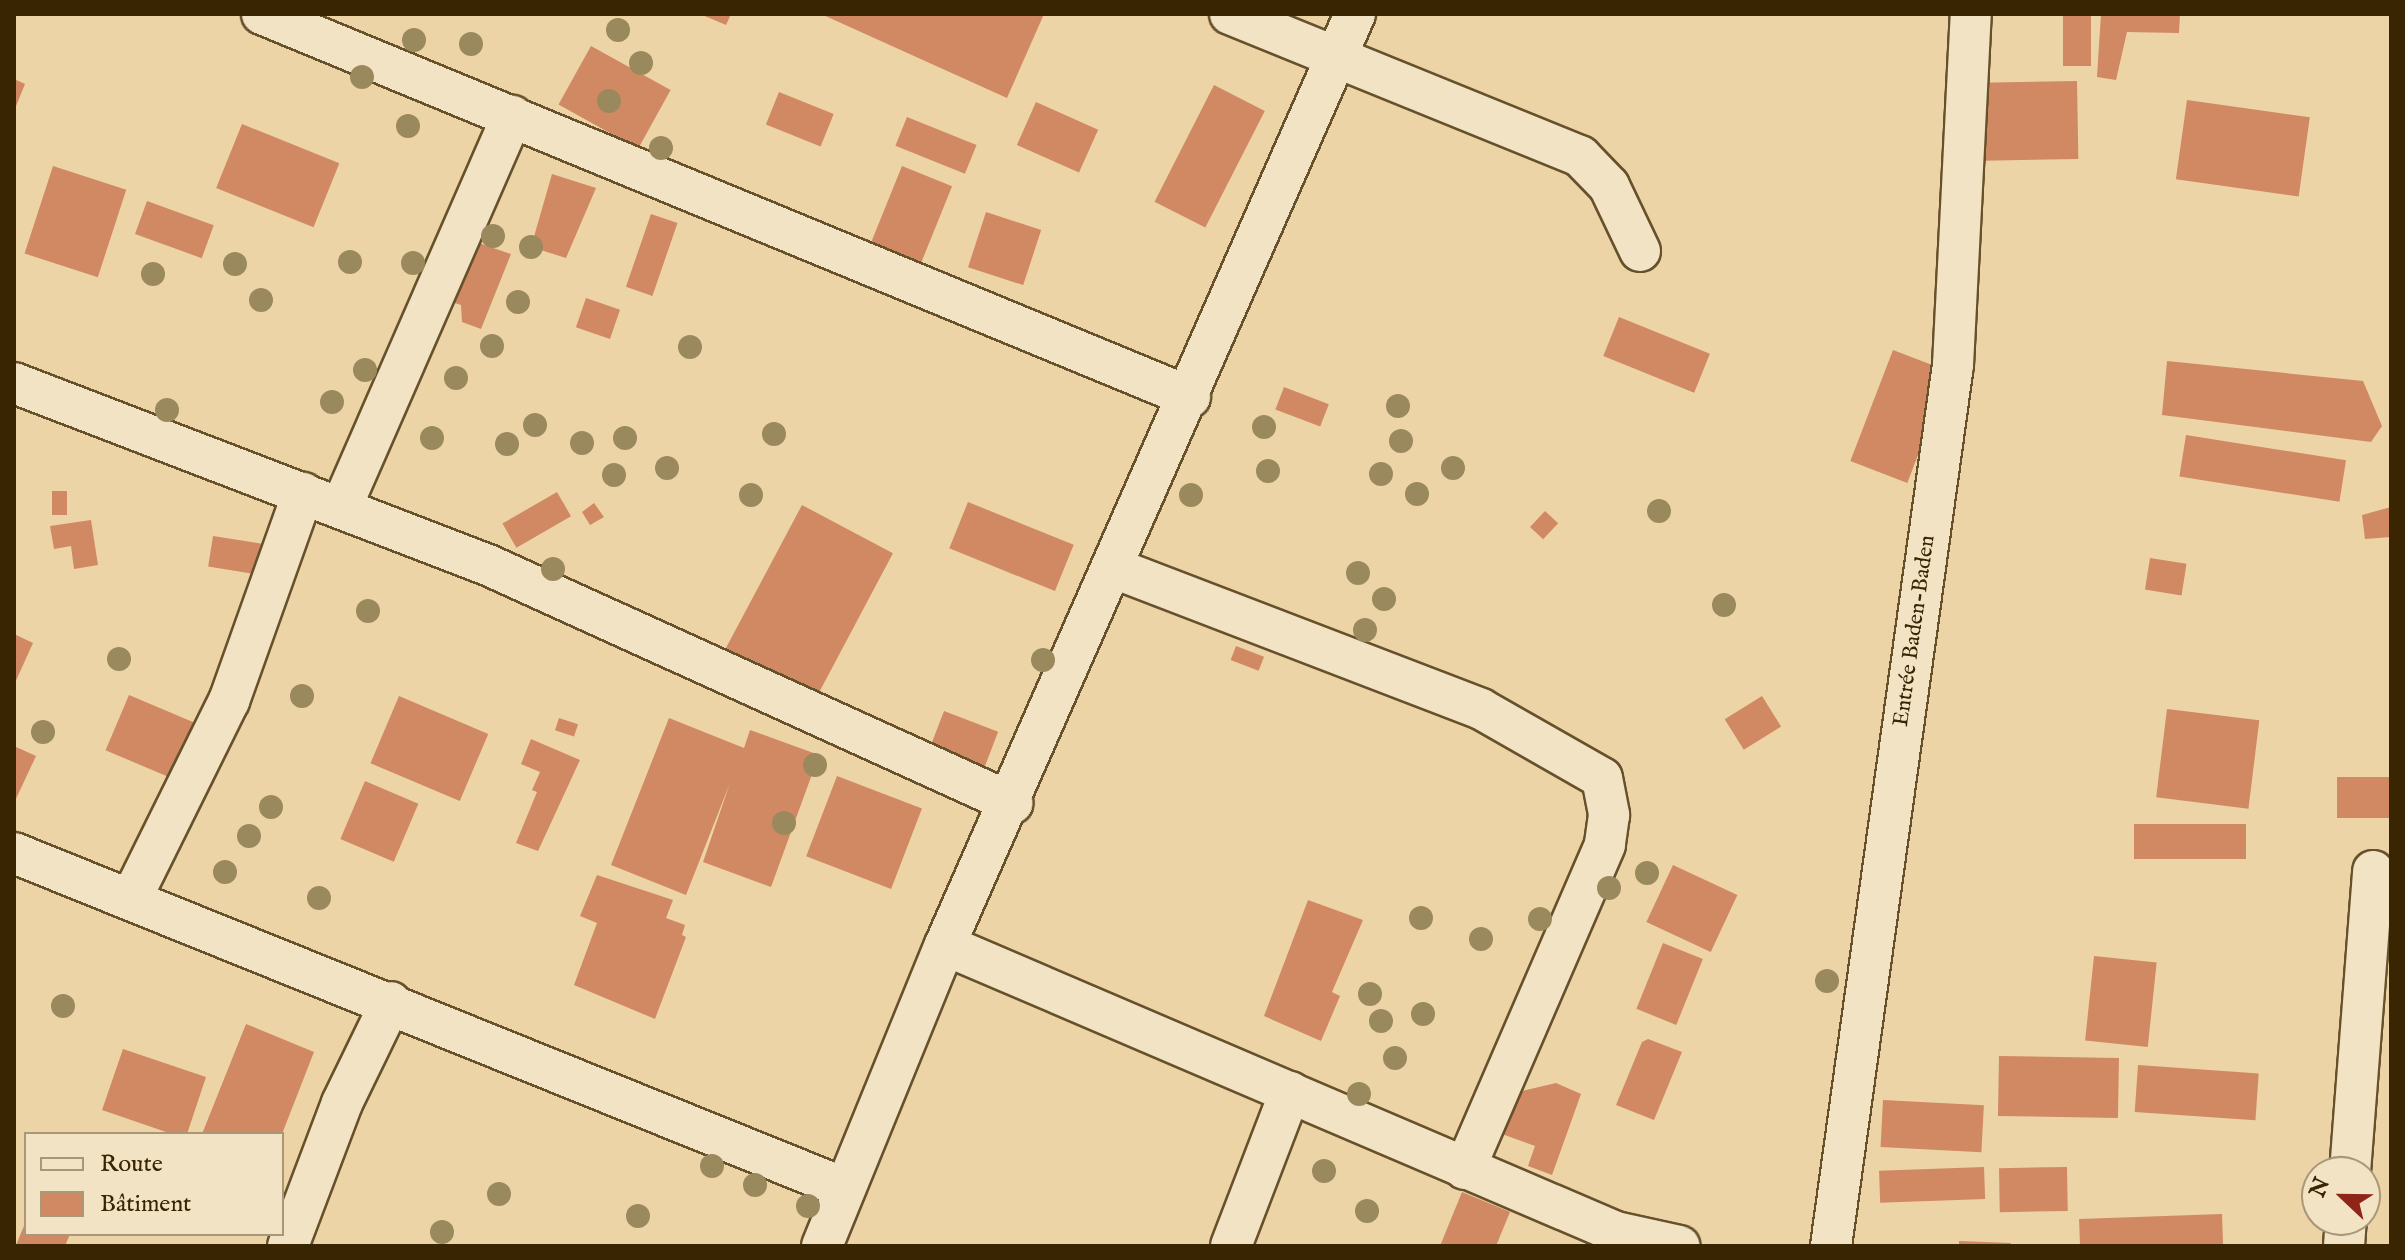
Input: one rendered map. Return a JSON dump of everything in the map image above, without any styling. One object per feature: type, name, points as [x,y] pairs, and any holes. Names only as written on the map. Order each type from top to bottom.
[{"type":"street","points":[[262,14],[1190,397]]},
{"type":"street","points":[[1230,14],[1580,156],[1609,186],[1640,251]]},
{"type":"street","points":[[822,1246],[945,945],[1012,803],[1355,14]]},
{"type":"street","name":"Entrée Baden-Baden","points":[[1831,1246],[1953,365],[1971,14]]},
{"type":"street","points":[[341,508],[512,116]]},
{"type":"street","points":[[14,383],[488,565],[1012,803]]},
{"type":"street","points":[[131,899],[229,701],[303,493]]},
{"type":"street","points":[[1114,568],[1481,709],[1602,778],[1609,815],[1605,845],[1465,1169]]},
{"type":"street","points":[[14,853],[391,1002],[844,1188]]},
{"type":"street","points":[[2351,1156],[2373,871]]},
{"type":"street","points":[[945,945],[1290,1092],[1614,1239],[1679,1246]]},
{"type":"street","points":[[288,1246],[342,1103],[391,1002]]},
{"type":"street","points":[[1231,1246],[1290,1092]]},
{"type":"building","points":[[700,14],[731,14],[726,25]]},
{"type":"building","points":[[821,14],[1044,14],[1007,98]]},
{"type":"building","points":[[2063,14],[2091,14],[2091,66],[2063,66]]},
{"type":"building","points":[[2101,14],[2180,14],[2179,33],[2127,32],[2116,80],[2097,77]]},
{"type":"building","points":[[591,46],[671,90],[638,149],[559,105]]},
{"type":"building","points":[[14,79],[25,84],[14,111]]},
{"type":"building","points":[[2077,81],[2078,159],[1984,161],[1983,83]]},
{"type":"building","points":[[1214,85],[1265,111],[1205,228],[1155,202]]},
{"type":"building","points":[[779,92],[834,114],[821,147],[766,124]]},
{"type":"building","points":[[2187,100],[2310,117],[2299,196],[2176,179]]},
{"type":"building","points":[[1036,102],[1098,130],[1079,173],[1017,145]]},
{"type":"building","points":[[907,117],[977,145],[965,174],[895,146]]},
{"type":"building","points":[[242,124],[339,163],[314,227],[216,188]]},
{"type":"building","points":[[53,166],[126,190],[98,277],[25,253]]},
{"type":"building","points":[[902,166],[952,186],[919,268],[869,248]]},
{"type":"building","points":[[552,174],[596,188],[566,258],[531,247]]},
{"type":"building","points":[[147,201],[214,225],[202,258],[135,234]]},
{"type":"building","points":[[986,212],[1041,230],[1023,285],[968,267]]},
{"type":"building","points":[[651,214],[677,223],[652,296],[626,287]]},
{"type":"building","points":[[447,232],[511,254],[481,329],[462,322],[461,305],[420,292]]},
{"type":"building","points":[[586,298],[620,310],[610,339],[576,327]]},
{"type":"building","points":[[1619,317],[1710,354],[1694,393],[1603,356]]},
{"type":"building","points":[[1893,350],[1950,372],[1907,483],[1850,461]]},
{"type":"building","points":[[2167,361],[2363,381],[2382,426],[2371,442],[2162,415]]},
{"type":"building","points":[[1284,387],[1329,404],[1320,427],[1275,409]]},
{"type":"building","points":[[2186,435],[2346,460],[2339,502],[2179,476]]},
{"type":"building","points":[[52,491],[67,491],[67,515],[52,515]]},
{"type":"building","points":[[557,492],[571,516],[516,548],[502,524]]},
{"type":"building","points":[[968,502],[1074,545],[1055,591],[949,548]]},
{"type":"building","points":[[594,503],[604,517],[590,525],[582,512]]},
{"type":"building","points":[[802,505],[893,553],[817,696],[726,648]]},
{"type":"building","points":[[2391,507],[2391,537],[2365,539],[2362,515]]},
{"type":"building","points":[[1545,511],[1558,523],[1543,539],[1530,527]]},
{"type":"building","points":[[91,520],[98,565],[74,569],[71,546],[54,549],[50,526]]},
{"type":"building","points":[[213,536],[271,545],[266,576],[208,567]]},
{"type":"building","points":[[2150,558],[2187,564],[2182,595],[2145,590]]},
{"type":"building","points":[[14,634],[33,643],[14,685]]},
{"type":"building","points":[[1236,646],[1264,657],[1259,671],[1231,660]]},
{"type":"building","points":[[129,695],[193,722],[170,778],[106,750]]},
{"type":"building","points":[[399,696],[488,734],[460,801],[370,763]]},
{"type":"building","points":[[1762,696],[1781,727],[1744,750],[1725,719]]},
{"type":"building","points":[[2167,709],[2259,720],[2248,809],[2156,797]]},
{"type":"building","points":[[944,711],[998,732],[980,778],[926,758]]},
{"type":"building","points":[[559,718],[578,724],[574,737],[555,730]]},
{"type":"building","points":[[669,718],[744,748],[750,730],[819,755],[771,887],[703,862],[730,783],[686,895],[611,865]]},
{"type":"building","points":[[531,739],[580,760],[538,851],[516,843],[537,792],[532,790],[540,772],[521,764]]},
{"type":"building","points":[[14,746],[36,756],[14,803]]},
{"type":"building","points":[[837,776],[922,809],[891,889],[806,856]]},
{"type":"building","points":[[2337,777],[2391,777],[2391,818],[2337,818]]},
{"type":"building","points":[[365,781],[418,804],[394,862],[340,839]]},
{"type":"building","points":[[2134,824],[2246,824],[2246,859],[2134,859]]},
{"type":"building","points":[[1673,865],[1737,895],[1711,952],[1646,922]]},
{"type":"building","points":[[597,875],[673,900],[666,918],[685,925],[682,935],[686,937],[655,1019],[574,985],[597,923],[580,916]]},
{"type":"building","points":[[1308,900],[1363,920],[1332,992],[1340,996],[1321,1041],[1264,1016]]},
{"type":"building","points":[[1663,943],[1703,959],[1676,1025],[1636,1009]]},
{"type":"building","points":[[2094,956],[2157,963],[2148,1047],[2085,1041]]},
{"type":"building","points":[[246,1024],[314,1052],[283,1132],[203,1132]]},
{"type":"building","points":[[1648,1039],[1682,1052],[1654,1120],[1616,1105],[1642,1042]]},
{"type":"building","points":[[123,1049],[206,1077],[188,1132],[166,1132],[102,1110]]},
{"type":"building","points":[[1999,1056],[2119,1058],[2118,1118],[1998,1116]]},
{"type":"building","points":[[2138,1065],[2259,1073],[2255,1120],[2135,1112]]},
{"type":"building","points":[[1556,1083],[1581,1094],[1552,1175],[1528,1166],[1535,1146],[1502,1134],[1514,1093]]},
{"type":"building","points":[[1883,1100],[1984,1105],[1981,1152],[1881,1147]]},
{"type":"building","points":[[1984,1167],[1985,1199],[1880,1203],[1879,1171]]},
{"type":"building","points":[[2067,1167],[2068,1211],[2000,1212],[1999,1168]]},
{"type":"building","points":[[1462,1192],[1510,1212],[1496,1246],[1440,1246]]},
{"type":"building","points":[[2222,1214],[2223,1246],[2080,1246],[2079,1219]]},
{"type":"building","points":[[24,1226],[24,1236],[69,1236],[65,1246],[16,1245]]},
{"type":"building","points":[[1959,1241],[2011,1243],[2010,1246],[1959,1246]]}]
